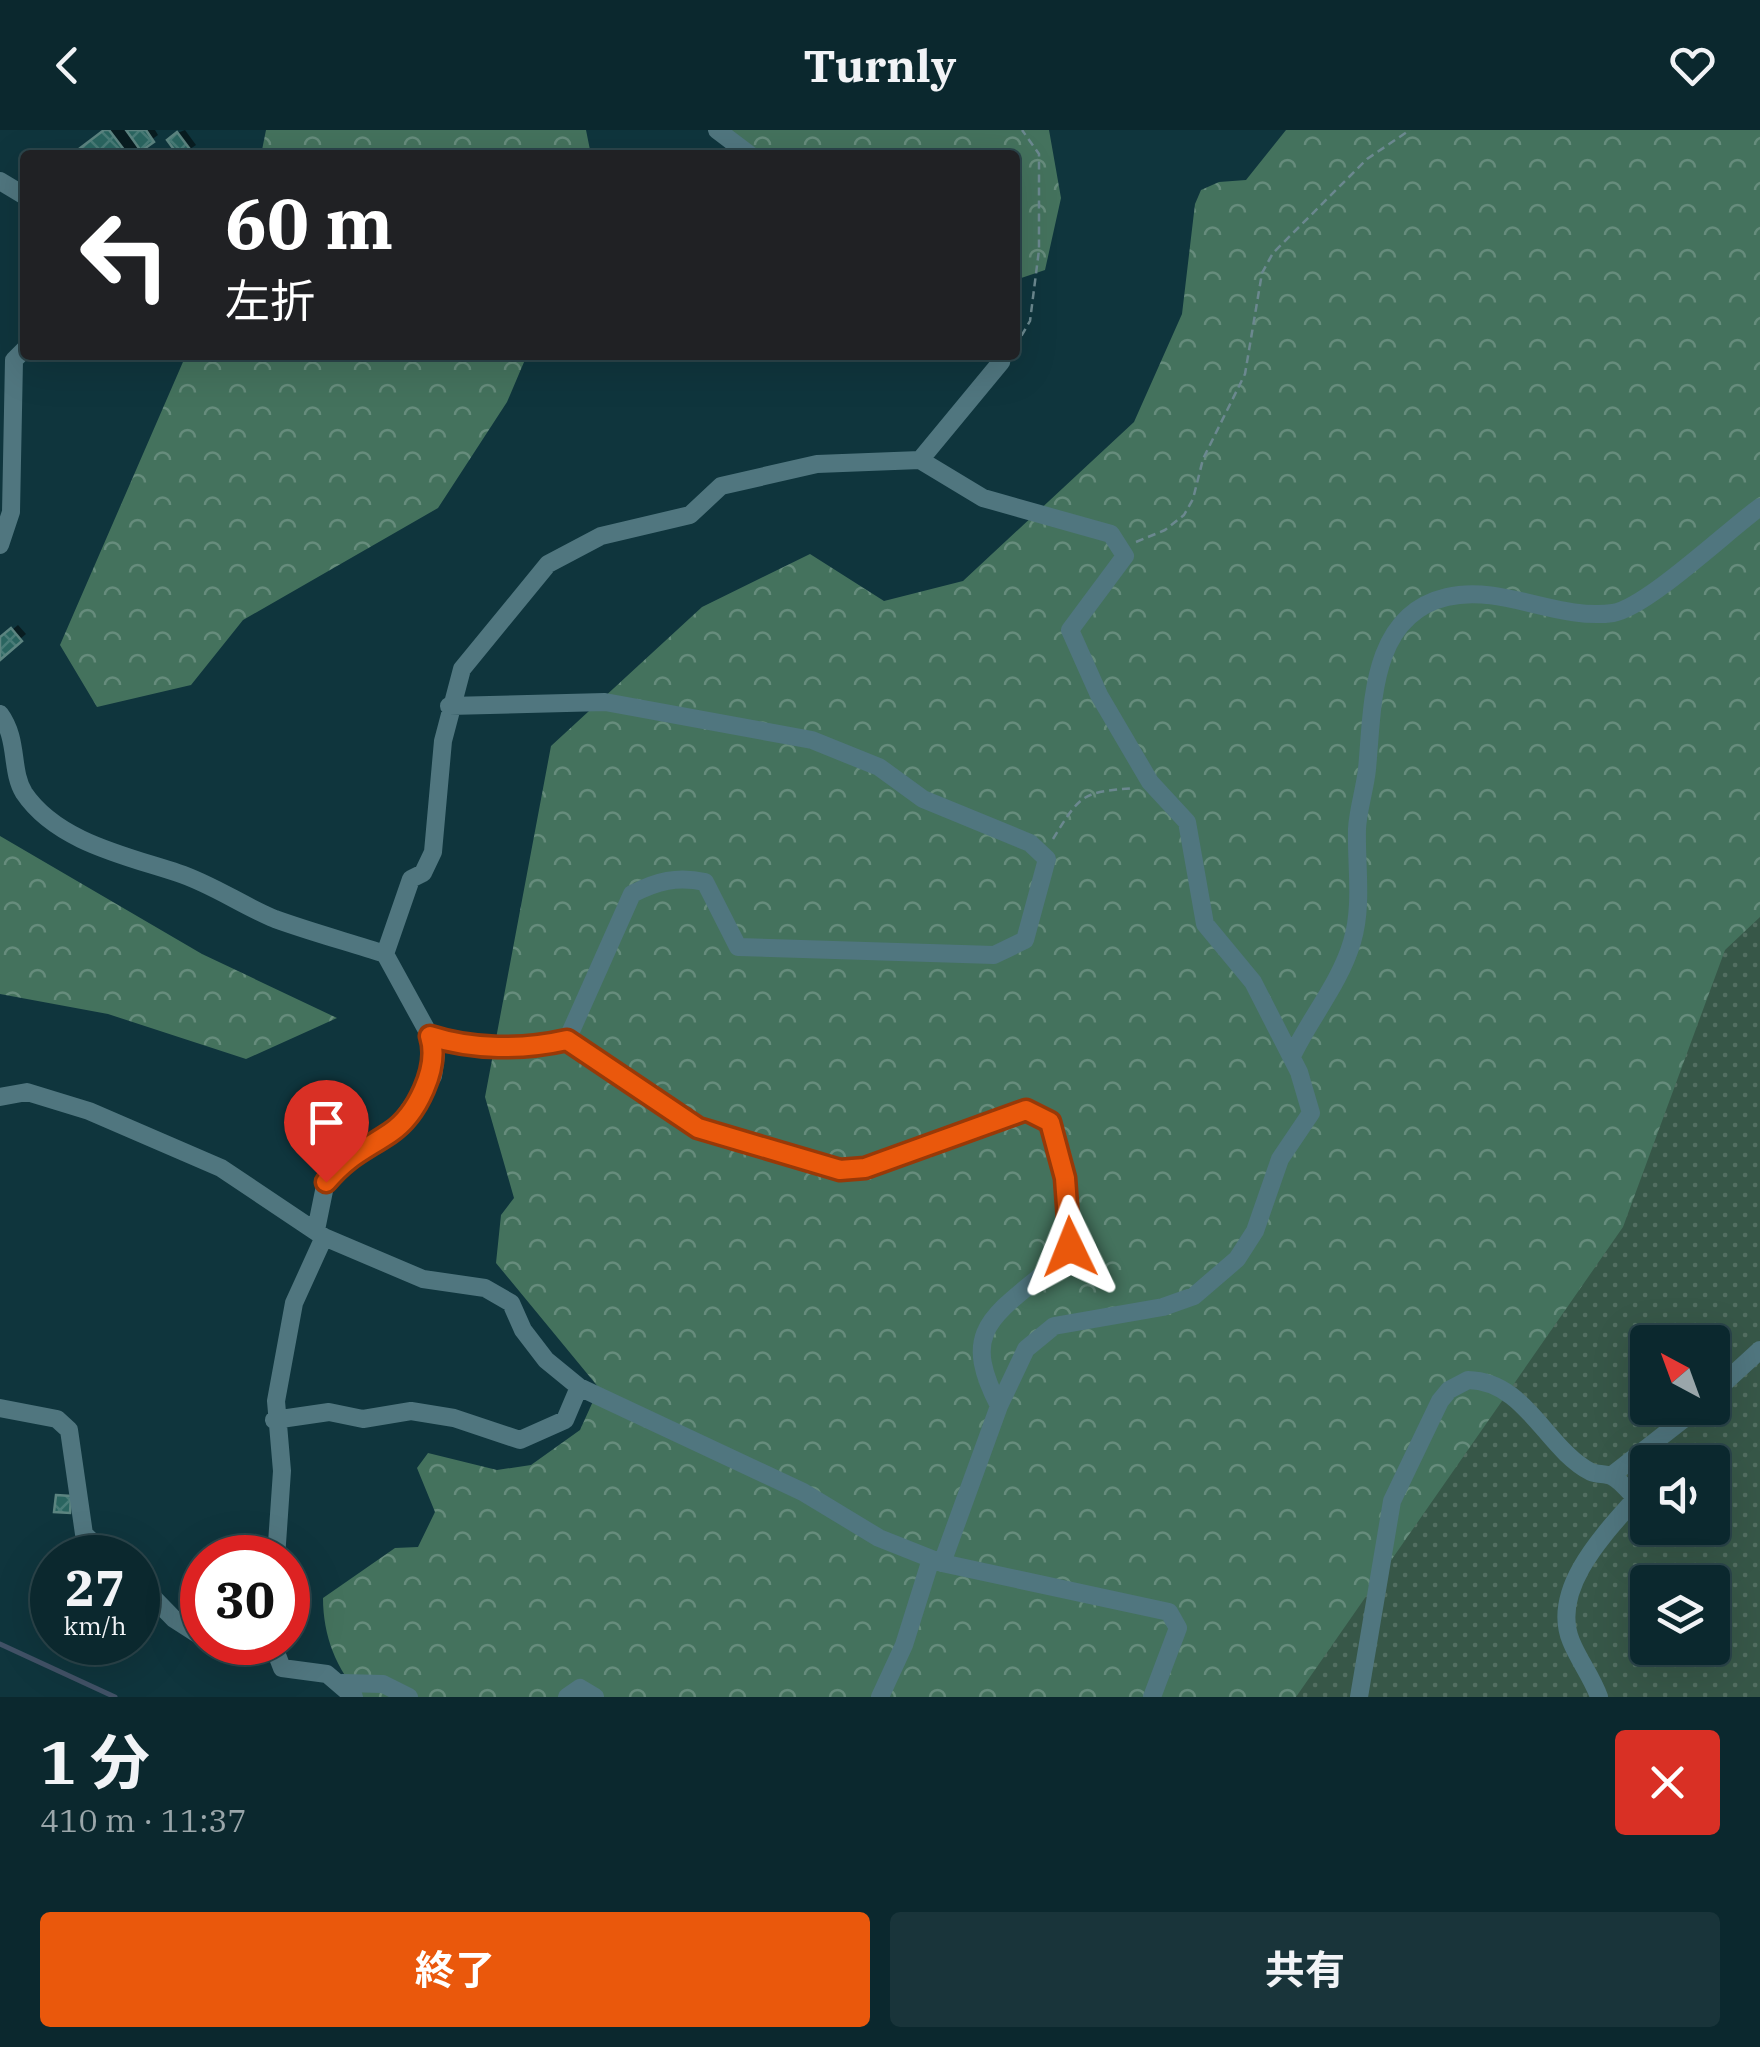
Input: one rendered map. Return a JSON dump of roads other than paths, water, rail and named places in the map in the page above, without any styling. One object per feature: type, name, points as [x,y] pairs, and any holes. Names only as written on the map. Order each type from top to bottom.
[{"type":"street","points":[[717,130],[743,150]]},
{"type":"street","points":[[0,545],[11,512],[14,360],[20,353]]},
{"type":"street","points":[[920,460],[1000,360]]},
{"type":"street","points":[[385,954],[411,879],[424,872],[434,852],[450,706],[462,669],[548,564],[601,536],[690,515],[721,486],[817,464],[920,460],[983,498],[1111,534],[1121,548],[1126,556],[1070,630],[1099,695],[1150,782],[1187,822],[1205,924],[1253,982],[1292,1056],[1311,1113],[1280,1160],[1255,1231],[1237,1259],[1194,1296],[1164,1307],[1054,1326],[1026,1349],[880,1697]]},
{"type":"street","points":[[1292,1056],[1353,941],[1357,919],[1357,825],[1372,702],[1378,663],[1399,630],[1423,607],[1446,597],[1468,595],[1586,613],[1616,613],[1643,599],[1760,508]]},
{"type":"street","points":[[450,706],[605,702],[712,718],[812,740],[879,767],[923,799],[1044,853],[1047,859],[1025,940],[994,954],[738,947],[705,882],[680,877],[648,886],[632,894],[567,1040]]},
{"type":"street","points":[[0,714],[12,730],[23,791],[46,815],[118,857],[181,874],[271,918],[385,954],[430,1036],[436,1054],[432,1076],[394,1131],[350,1154],[326,1182],[320,1234],[294,1303],[274,1420],[282,1472],[278,1535]]},
{"type":"street","points":[[430,1036],[462,1046],[544,1046],[567,1040],[698,1128],[840,1170],[865,1168],[1026,1110],[1050,1122],[1065,1178],[1070,1247],[1064,1257],[1014,1298],[983,1330],[978,1350],[982,1373],[999,1406]]},
{"type":"street","points":[[0,1097],[27,1092],[90,1111],[221,1168],[320,1234],[423,1278],[485,1288],[511,1303],[522,1330],[546,1360],[579,1387],[802,1492],[878,1538],[936,1561],[1169,1612],[1178,1628],[1152,1697]]},
{"type":"street","points":[[1730,1378],[1760,1350]]},
{"type":"street","points":[[1359,1697],[1392,1501],[1449,1390],[1468,1380],[1500,1390],[1523,1405],[1592,1473],[1612,1476],[1636,1498],[1588,1555],[1567,1618],[1570,1639],[1599,1697]]},
{"type":"street","points":[[274,1420],[329,1412],[363,1418],[411,1411],[454,1418],[520,1440],[565,1420],[579,1387]]},
{"type":"street","points":[[0,1408],[57,1420],[69,1430],[85,1535]]},
{"type":"street","points":[[1612,1476],[1676,1425]]},
{"type":"street","points":[[160,1605],[180,1623]]},
{"type":"street","points":[[281,1665],[326,1674],[348,1690],[383,1684],[409,1697]]},
{"type":"street","points":[[567,1697],[580,1688],[594,1697]]},
{"type":"waterway","points":[[0,1644],[115,1697]]}]
